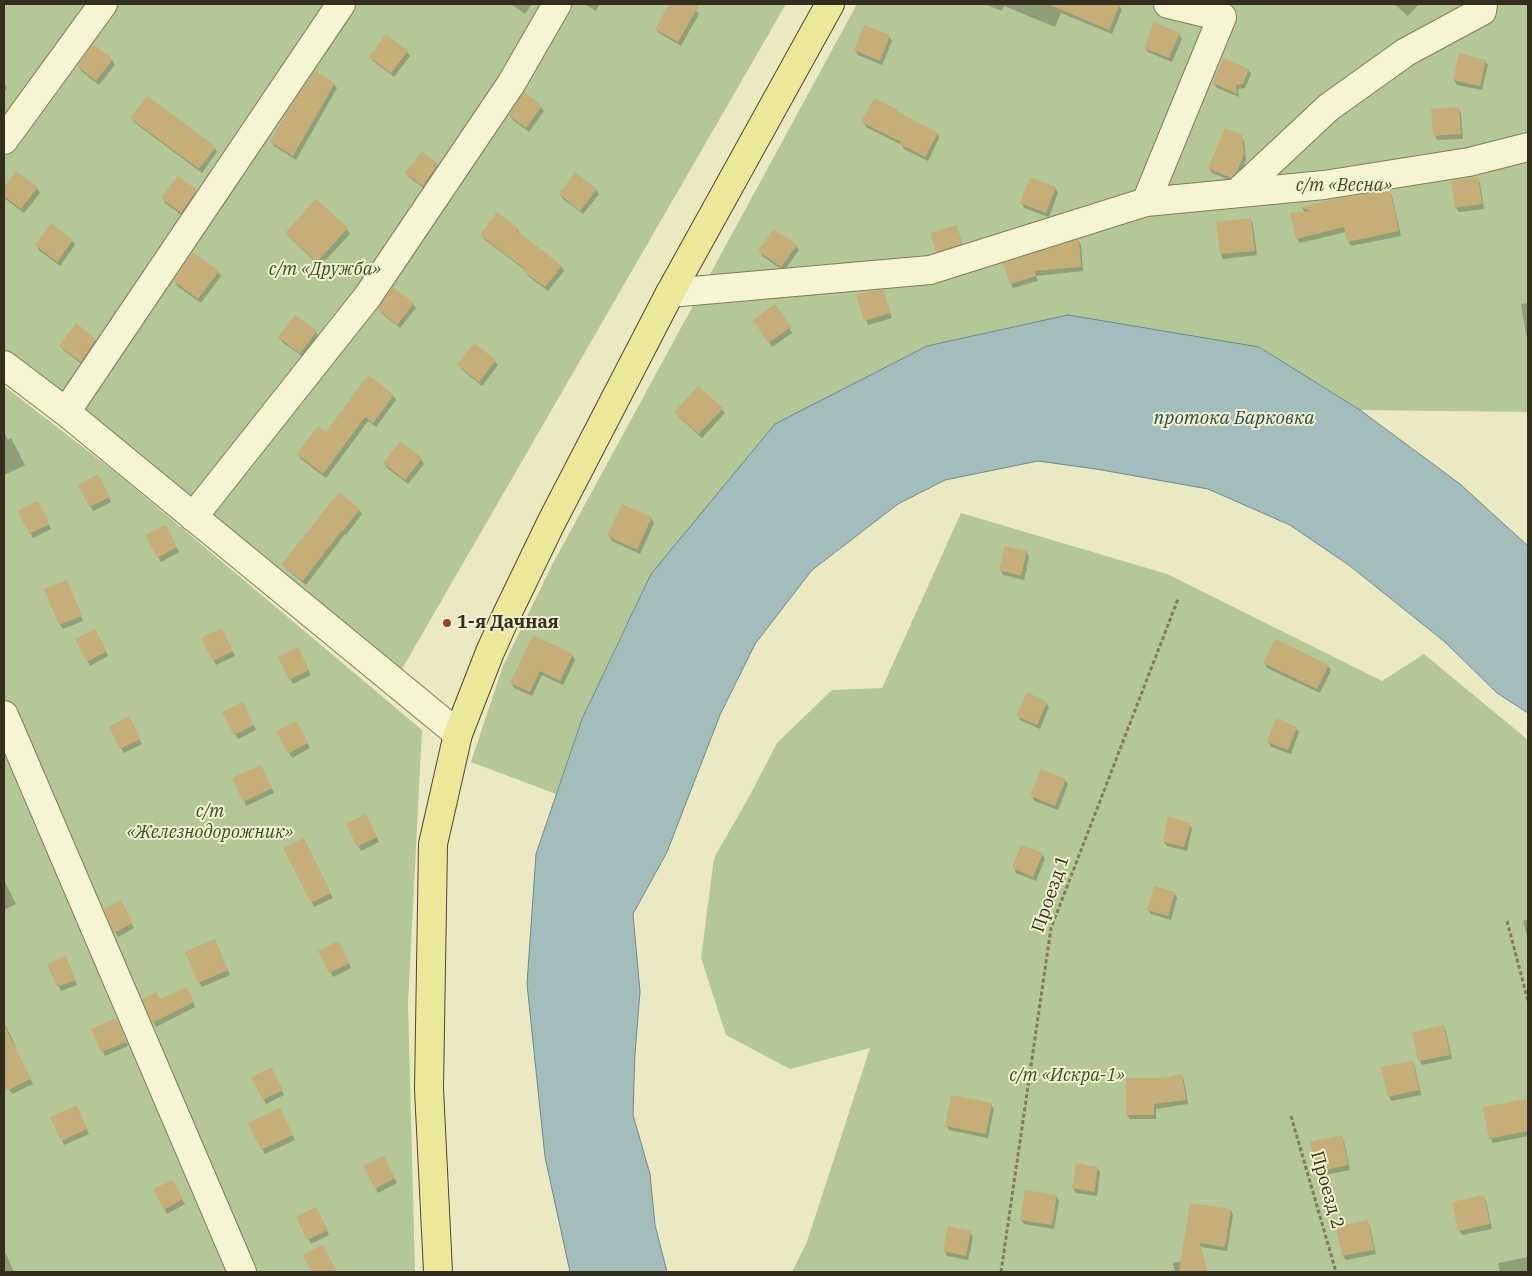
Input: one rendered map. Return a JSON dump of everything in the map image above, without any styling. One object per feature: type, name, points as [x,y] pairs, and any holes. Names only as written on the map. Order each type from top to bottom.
[{"type":"main road","points":[[438,1272],[429,1089],[433,844],[458,734],[490,652],[552,523],[670,293],[830,4]]},
{"type":"street","points":[[4,140],[103,4]]},
{"type":"street","points":[[66,412],[341,4]]},
{"type":"street","points":[[193,517],[368,296],[511,84],[557,4]]},
{"type":"street","points":[[1146,202],[1222,17],[1168,4]]},
{"type":"street","points":[[1237,193],[1329,107],[1406,52],[1482,11],[1483,4]]},
{"type":"street","points":[[670,293],[930,270],[1146,202],[1324,186],[1469,162],[1528,147]]},
{"type":"street","points":[[4,365],[66,412],[458,734]]},
{"type":"street","points":[[4,715],[242,1272]]},
{"type":"path","name":"Проезд 1","points":[[1001,1272],[1051,928],[1178,599]]},
{"type":"path","points":[[1507,920],[1528,1002]]},
{"type":"path","name":"Проезд 2","points":[[1291,1116],[1336,1272]]},
{"type":"green space","name":"с/т «Дружба»","points":[[4,4],[786,4],[402,669],[4,355]]},
{"type":"green space","name":"с/т «Весна»","points":[[857,4],[1528,4],[1528,412],[1360,410],[1259,347],[651,574],[582,719],[556,794],[471,762],[503,666],[552,565]]},
{"type":"green space","name":"с/т «Железнодорожник»","points":[[4,386],[119,475],[422,730],[408,1003],[415,1272],[4,1272]]},
{"type":"green space","name":"с/т «Искра-1»","points":[[961,513],[1167,574],[1382,681],[1424,654],[1528,740],[1528,1272],[792,1272],[807,1242],[870,1048],[790,1069],[726,1035],[701,958],[714,858],[777,743],[832,690],[882,688]]},
{"type":"water","name":"протока Барковка","points":[[1068,315],[1259,347],[1360,410],[1460,484],[1528,546],[1528,713],[1497,693],[1445,642],[1350,566],[1290,525],[1208,489],[1096,469],[1038,461],[945,480],[898,504],[812,570],[755,644],[720,715],[667,852],[633,914],[640,992],[635,1053],[633,1115],[650,1174],[655,1225],[667,1272],[570,1272],[545,1157],[527,984],[536,854],[582,719],[651,574],[775,424],[927,346]]},
{"type":"building","points":[[669,4],[700,4],[678,42],[655,29]]},
{"type":"building","points":[[1048,4],[1120,4],[1109,30]]},
{"type":"building","points":[[1154,22],[1180,33],[1169,58],[1144,48]]},
{"type":"building","points":[[864,25],[890,35],[880,61],[854,50]]},
{"type":"building","points":[[386,34],[408,51],[391,73],[369,57]]},
{"type":"building","points":[[93,44],[113,59],[96,81],[77,66]]},
{"type":"building","points":[[1459,53],[1486,60],[1480,86],[1453,80]]},
{"type":"building","points":[[1223,58],[1249,69],[1243,84],[1236,85],[1237,94],[1213,83]]},
{"type":"building","points":[[315,71],[335,83],[293,156],[270,142],[289,109]]},
{"type":"building","points":[[524,92],[542,106],[526,128],[509,115]]},
{"type":"building","points":[[147,96],[216,147],[199,169],[130,118]]},
{"type":"building","points":[[874,98],[938,133],[925,157],[900,144],[901,142],[861,122]]},
{"type":"building","points":[[1459,107],[1461,134],[1433,136],[1431,109]]},
{"type":"building","points":[[1225,128],[1242,135],[1244,154],[1237,172],[1231,178],[1208,168]]},
{"type":"building","points":[[422,151],[438,164],[423,186],[405,173]]},
{"type":"building","points":[[16,171],[38,187],[21,209],[4,196],[4,187]]},
{"type":"building","points":[[575,172],[597,189],[580,211],[559,194]]},
{"type":"building","points":[[178,176],[197,190],[181,213],[161,198]]},
{"type":"building","points":[[1030,177],[1056,187],[1046,213],[1020,203]]},
{"type":"building","points":[[1478,177],[1482,204],[1455,208],[1451,181]]},
{"type":"building","points":[[1390,190],[1399,231],[1347,242],[1344,227],[1296,239],[1290,213],[1311,211],[1300,207]]},
{"type":"building","points":[[316,199],[348,228],[317,262],[285,233]]},
{"type":"building","points":[[497,212],[519,229],[517,231],[562,266],[545,287],[523,271],[525,269],[480,235]]},
{"type":"building","points":[[1251,218],[1255,251],[1220,254],[1216,222]]},
{"type":"building","points":[[51,223],[73,240],[57,262],[35,245]]},
{"type":"building","points":[[956,225],[962,244],[936,252],[930,233]]},
{"type":"building","points":[[774,229],[797,245],[781,267],[758,251]]},
{"type":"building","points":[[1079,239],[1081,267],[1035,271],[1036,276],[1010,284],[1003,263]]},
{"type":"building","points":[[193,252],[219,271],[198,299],[173,281]]},
{"type":"building","points":[[393,287],[414,303],[397,325],[377,309]]},
{"type":"building","points":[[883,290],[891,313],[864,321],[856,295]]},
{"type":"building","points":[[775,304],[791,327],[768,343],[753,320]]},
{"type":"building","points":[[295,315],[317,331],[300,354],[278,337]]},
{"type":"building","points":[[76,323],[96,339],[81,362],[59,346]]},
{"type":"building","points":[[474,343],[496,360],[479,382],[457,365]]},
{"type":"building","points":[[368,375],[394,395],[373,423],[365,417],[323,474],[297,454],[318,426],[326,432]]},
{"type":"building","points":[[698,386],[723,408],[699,434],[674,412]]},
{"type":"building","points":[[400,441],[422,458],[405,480],[383,463]]},
{"type":"building","points":[[98,474],[110,497],[89,507],[78,485]]},
{"type":"building","points":[[339,492],[360,509],[303,581],[281,565]]},
{"type":"building","points":[[38,501],[50,524],[29,534],[18,511]]},
{"type":"building","points":[[622,504],[652,517],[637,550],[607,536]]},
{"type":"building","points":[[166,525],[177,547],[157,558],[145,535]]},
{"type":"building","points":[[1005,546],[1027,551],[1021,576],[999,570]]},
{"type":"building","points":[[67,580],[82,616],[59,625],[44,589]]},
{"type":"building","points":[[222,628],[233,651],[213,661],[201,638]]},
{"type":"building","points":[[95,629],[107,651],[87,662],[75,639]]},
{"type":"building","points":[[533,635],[573,654],[560,681],[540,671],[530,692],[510,683]]},
{"type":"building","points":[[1275,639],[1329,665],[1317,689],[1263,663]]},
{"type":"building","points":[[298,647],[309,670],[289,680],[278,657]]},
{"type":"building","points":[[1027,692],[1047,702],[1037,725],[1016,716]]},
{"type":"building","points":[[243,702],[254,725],[234,735],[222,712]]},
{"type":"building","points":[[129,716],[141,739],[120,749],[109,727]]},
{"type":"building","points":[[1276,718],[1297,727],[1288,750],[1267,742]]},
{"type":"building","points":[[297,721],[308,743],[288,754],[276,731]]},
{"type":"building","points":[[261,765],[272,788],[243,802],[232,778]]},
{"type":"building","points":[[1041,769],[1066,779],[1055,806],[1030,796]]},
{"type":"building","points":[[366,814],[377,837],[357,847],[346,824]]},
{"type":"building","points":[[1168,817],[1191,823],[1184,847],[1163,842]]},
{"type":"building","points":[[304,838],[331,893],[311,903],[283,848]]},
{"type":"building","points":[[1021,845],[1043,853],[1033,877],[1012,868]]},
{"type":"building","points":[[1154,886],[1175,892],[1168,916],[1147,910]]},
{"type":"building","points":[[121,900],[133,923],[114,933],[104,909]]},
{"type":"building","points":[[215,939],[228,970],[198,983],[185,952]]},
{"type":"building","points":[[338,941],[350,963],[329,973],[318,951]]},
{"type":"building","points":[[66,956],[75,980],[57,987],[47,964]]},
{"type":"building","points":[[187,987],[194,1002],[152,1023],[142,999],[156,992],[160,999]]},
{"type":"building","points":[[116,1018],[127,1042],[101,1052],[91,1029]]},
{"type":"building","points":[[4,1025],[31,1079],[4,1092]]},
{"type":"building","points":[[1444,1025],[1450,1055],[1418,1061],[1412,1032]]},
{"type":"building","points":[[1413,1061],[1419,1090],[1388,1097],[1381,1067]]},
{"type":"building","points":[[271,1067],[283,1090],[263,1100],[251,1078]]},
{"type":"building","points":[[1182,1074],[1186,1100],[1154,1104],[1154,1115],[1126,1115],[1126,1078],[1162,1078]]},
{"type":"building","points":[[951,1095],[992,1103],[986,1134],[945,1126]]},
{"type":"building","points":[[1526,1099],[1528,1131],[1489,1139],[1483,1107]]},
{"type":"building","points":[[77,1105],[87,1129],[61,1141],[50,1117]]},
{"type":"building","points":[[280,1108],[293,1135],[261,1150],[248,1123]]},
{"type":"building","points":[[1342,1135],[1348,1165],[1316,1172],[1310,1142]]},
{"type":"building","points":[[384,1156],[395,1178],[375,1189],[363,1166]]},
{"type":"building","points":[[1076,1163],[1098,1167],[1094,1192],[1072,1188]]},
{"type":"building","points":[[173,1180],[183,1199],[164,1210],[153,1189]]},
{"type":"building","points":[[1025,1190],[1057,1195],[1052,1225],[1020,1220]]},
{"type":"building","points":[[1484,1195],[1490,1224],[1458,1231],[1452,1202]]},
{"type":"building","points":[[1190,1203],[1231,1209],[1225,1247],[1200,1243],[1207,1272],[1179,1272]]},
{"type":"building","points":[[316,1207],[328,1230],[307,1240],[296,1217]]},
{"type":"building","points":[[1368,1220],[1374,1250],[1342,1256],[1336,1227]]},
{"type":"building","points":[[948,1226],[971,1231],[966,1256],[943,1251]]},
{"type":"building","points":[[323,1245],[337,1272],[311,1272],[303,1255]]},
{"type":"place","name":"1-я Дачная","points":[[447,623]]}]
